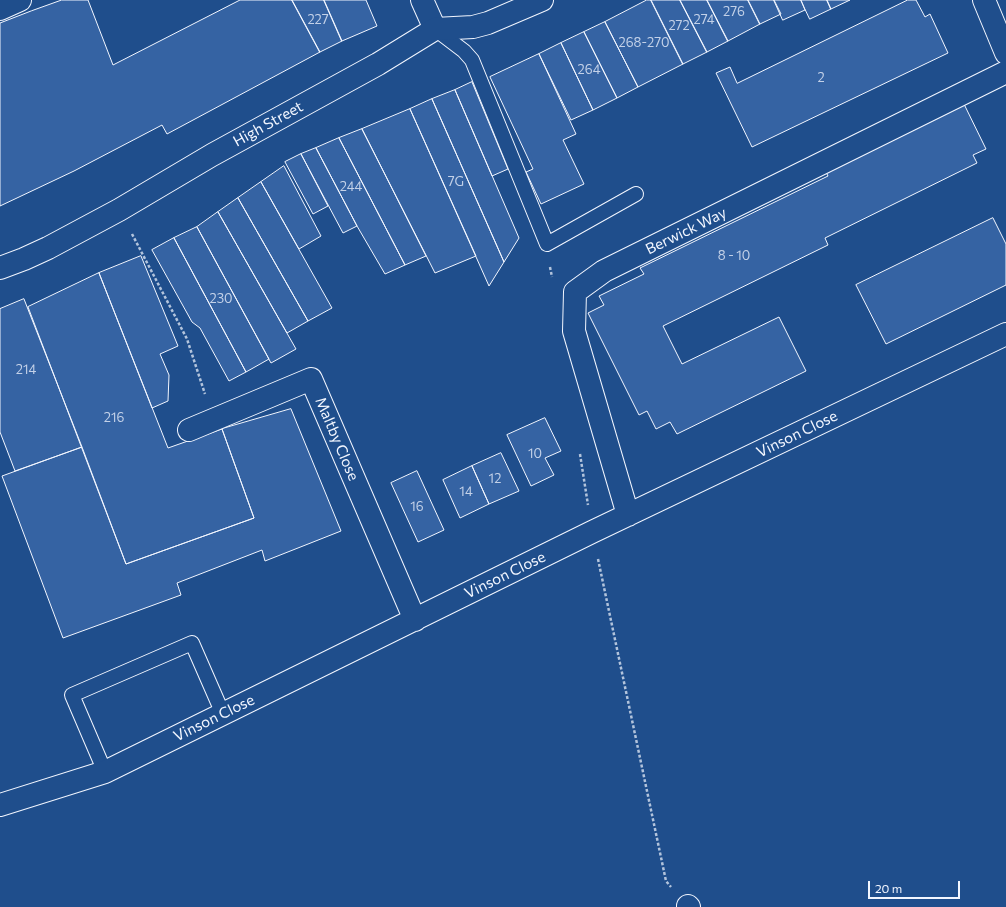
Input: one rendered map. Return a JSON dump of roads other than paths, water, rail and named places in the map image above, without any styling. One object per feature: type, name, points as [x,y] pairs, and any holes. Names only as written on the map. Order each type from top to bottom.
[{"type":"street","points":[[0,9],[20,0]]},
{"type":"street","points":[[422,0],[435,29]]},
{"type":"street","name":"High Street","points":[[0,268],[42,251],[119,210],[212,156],[384,61],[435,29],[473,27],[488,23],[542,0]]},
{"type":"street","points":[[994,11],[1006,53]]},
{"type":"street","name":"Berwick Way","points":[[628,515],[574,331],[575,292],[604,271],[1006,72]]},
{"type":"street","name":"Vinson Close","points":[[0,805],[105,772],[592,532],[1006,334]]},
{"type":"street","name":"Maltby Close","points":[[189,430],[311,379],[415,620]]},
{"type":"lane","points":[[435,29],[472,60],[547,244],[636,194]]},
{"type":"lane","points":[[105,772],[72,695],[192,643],[223,714]]}]
